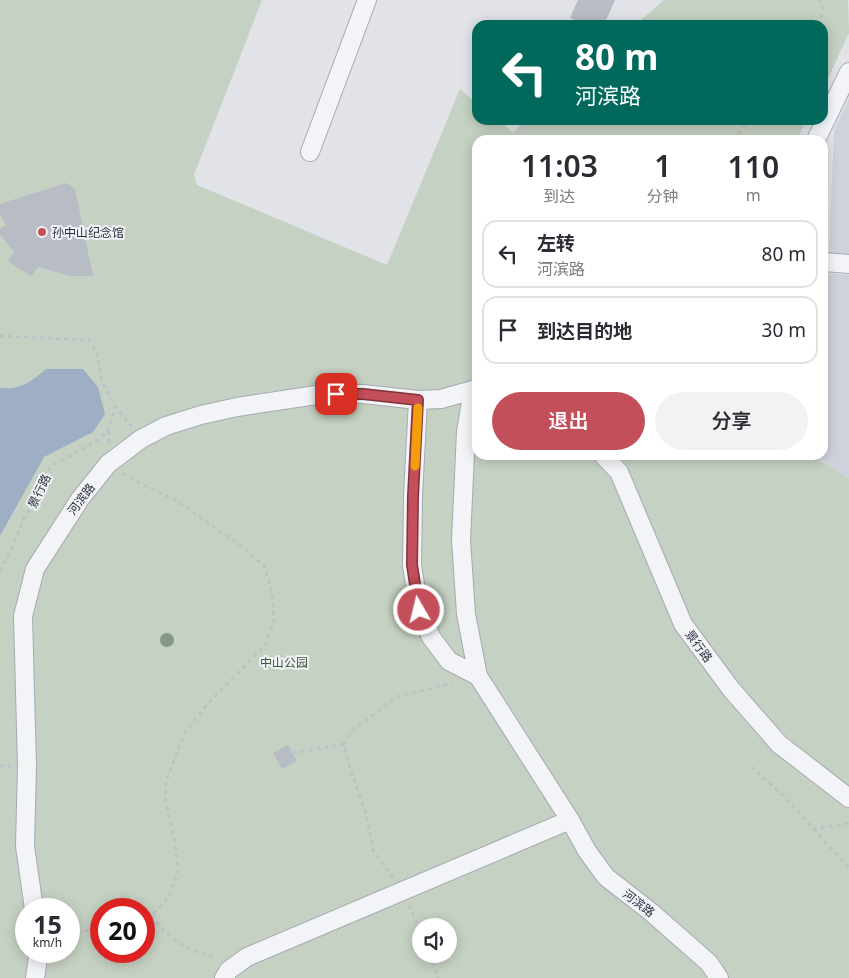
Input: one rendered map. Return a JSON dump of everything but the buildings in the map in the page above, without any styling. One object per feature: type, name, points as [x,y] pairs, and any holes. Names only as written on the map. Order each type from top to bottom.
[{"type":"lane","points":[[310,152],[367,0]]},
{"type":"lane","points":[[828,115],[849,72]]},
{"type":"lane","points":[[828,262],[849,264]]},
{"type":"lane","name":"河滨路","points":[[32,898],[25,846],[27,766],[22,616],[35,570],[80,499],[108,464],[142,439],[166,426],[201,415],[237,407],[323,394],[363,394],[418,400],[441,399],[472,391]]},
{"type":"lane","points":[[418,400],[413,496],[412,565],[419,610],[431,636],[449,661],[478,676]]},
{"type":"lane","points":[[472,407],[466,432],[461,540],[466,614],[478,676]]},
{"type":"lane","name":"景行路","points":[[609,460],[620,472],[683,624],[731,689],[779,744],[849,798]]},
{"type":"lane","name":"河滨路","points":[[478,676],[570,820],[587,851],[606,877],[651,912],[709,963],[718,978]]},
{"type":"lane","points":[[227,974],[247,957],[570,820]]},
{"type":"lane","points":[[35,978],[37,963]]},
{"type":"path","points":[[819,0],[823,9],[820,20]]},
{"type":"path","points":[[737,135],[745,125]]},
{"type":"path","points":[[0,336],[89,340],[97,353],[102,382],[116,407],[142,439]]},
{"type":"path","points":[[116,407],[109,428],[108,464],[138,482],[175,500],[243,547],[264,566],[272,592],[274,622],[265,645],[204,708],[185,732],[166,781],[165,798],[175,844],[178,872],[168,898],[155,911]]},
{"type":"path","name":"景行路","points":[[0,571],[13,546],[24,518],[39,496],[47,471],[55,464],[100,439],[109,428]]},
{"type":"path","points":[[414,918],[402,892],[373,850],[366,812],[350,770],[344,744],[353,730],[397,697],[478,676]]},
{"type":"path","points":[[293,753],[344,744]]},
{"type":"path","points":[[751,767],[781,793],[849,868]]},
{"type":"path","points":[[813,829],[849,823]]},
{"type":"path","points":[[155,919],[160,927],[172,938],[194,951],[215,958],[227,974]]},
{"type":"path","points":[[434,963],[438,978]]},
{"type":"shaded area","points":[[849,99],[849,255],[829,254],[834,130]]},
{"type":"shaded area","points":[[828,273],[849,275],[849,479],[821,460],[828,460]]},
{"type":"green space","name":"中山公园","points":[[0,0],[262,0],[194,175],[197,185],[387,265],[460,89],[472,100],[472,125],[504,125],[513,132],[521,125],[804,125],[799,135],[472,135],[472,460],[820,460],[849,479],[849,978],[0,978]]},
{"type":"green space","points":[[664,0],[848,0],[849,33],[828,78],[828,20],[641,20]]},
{"type":"water","points":[[46,369],[83,369],[98,387],[105,414],[93,432],[44,457],[0,536],[0,388],[14,388],[25,384]]},
{"type":"slow traffic","points":[[415,466],[418,408]]},
{"type":"place","name":"孙中山纪念馆","points":[[42,232]]},
{"type":"route","points":[[336,394],[363,394],[418,400],[413,496],[412,565],[419,610]]}]
